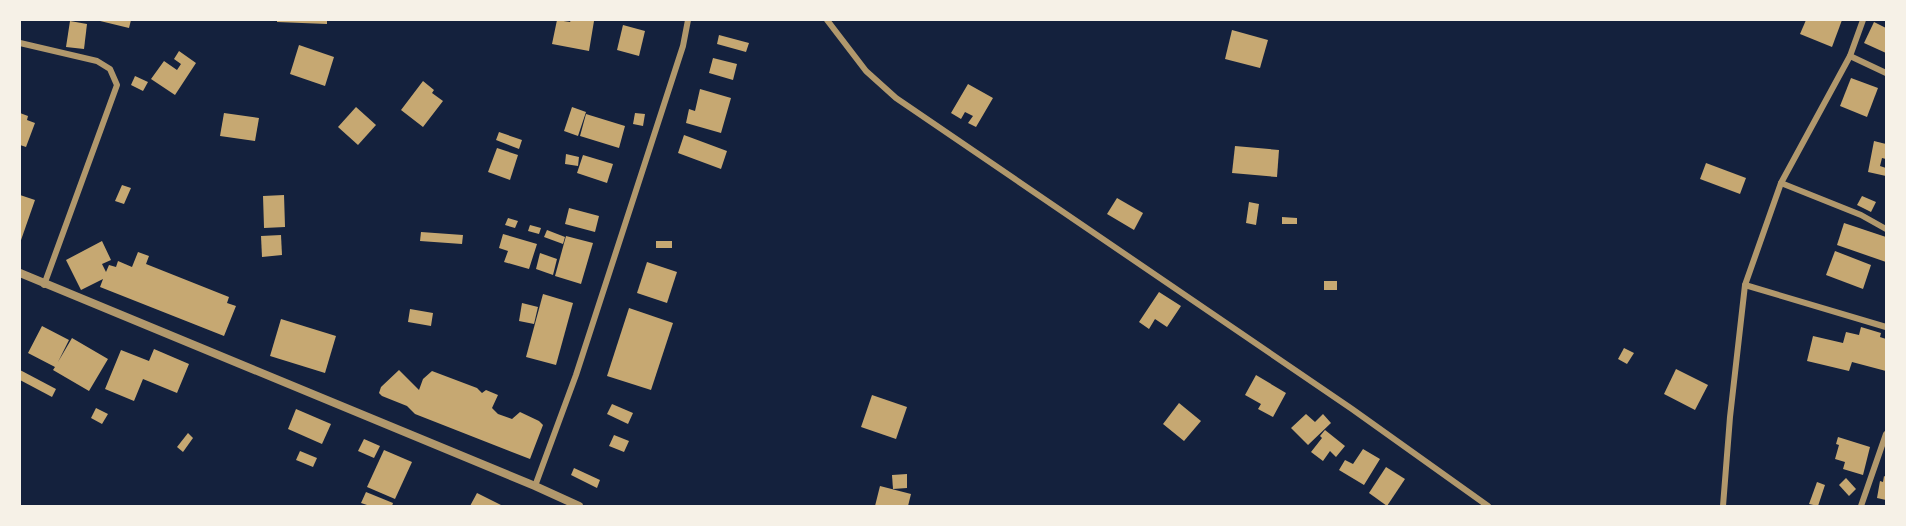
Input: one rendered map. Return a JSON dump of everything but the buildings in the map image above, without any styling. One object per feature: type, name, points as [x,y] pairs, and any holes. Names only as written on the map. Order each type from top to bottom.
[{"type":"street","points":[[535,486],[583,352],[682,46],[688,20]]},
{"type":"street","points":[[826,20],[866,71],[896,98],[1352,409],[1488,507]]},
{"type":"street","points":[[1723,507],[1730,417],[1745,285],[1781,183],[1850,56],[1863,20]]},
{"type":"street","points":[[20,43],[97,61],[110,69],[117,85],[44,285]]},
{"type":"street","points":[[1850,56],[1887,73]]},
{"type":"street","points":[[1781,183],[1861,215],[1887,229]]},
{"type":"street","points":[[20,273],[44,285],[535,486],[579,507]]},
{"type":"street","points":[[1745,285],[1887,327]]},
{"type":"street","points":[[1861,507],[1887,434]]}]
